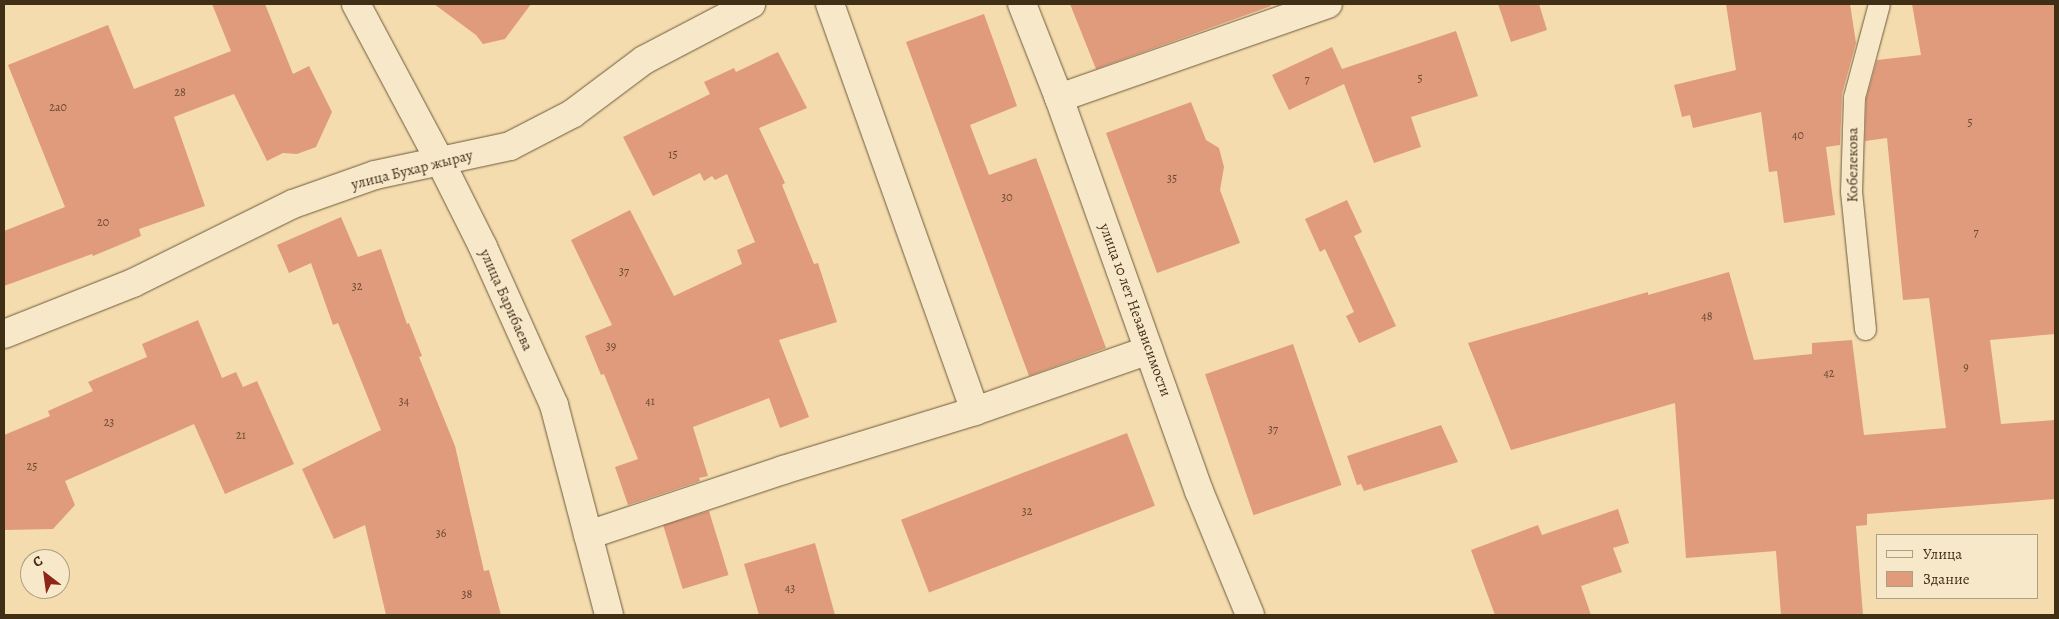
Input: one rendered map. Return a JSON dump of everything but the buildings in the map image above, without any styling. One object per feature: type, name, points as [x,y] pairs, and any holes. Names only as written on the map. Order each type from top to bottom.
[{"type":"street","name":"улица Барибаева","points":[[356,4],[441,163],[483,247],[554,405],[609,615]]},
{"type":"street","name":"улица Бухар жырау","points":[[4,334],[133,283],[293,204],[374,176],[441,163],[510,146],[572,114],[644,60],[751,4]]},
{"type":"street","points":[[830,4],[975,411]]},
{"type":"street","name":"улица 10 лет Независимости","points":[[1022,4],[1059,98],[1200,491],[1250,615]]},
{"type":"street","points":[[1059,98],[1328,4]]},
{"type":"street","points":[[588,535],[783,470],[975,411],[1149,350]]},
{"type":"lane","name":"Кобелекова","points":[[1865,329],[1851,192],[1854,97],[1879,4]]}]
